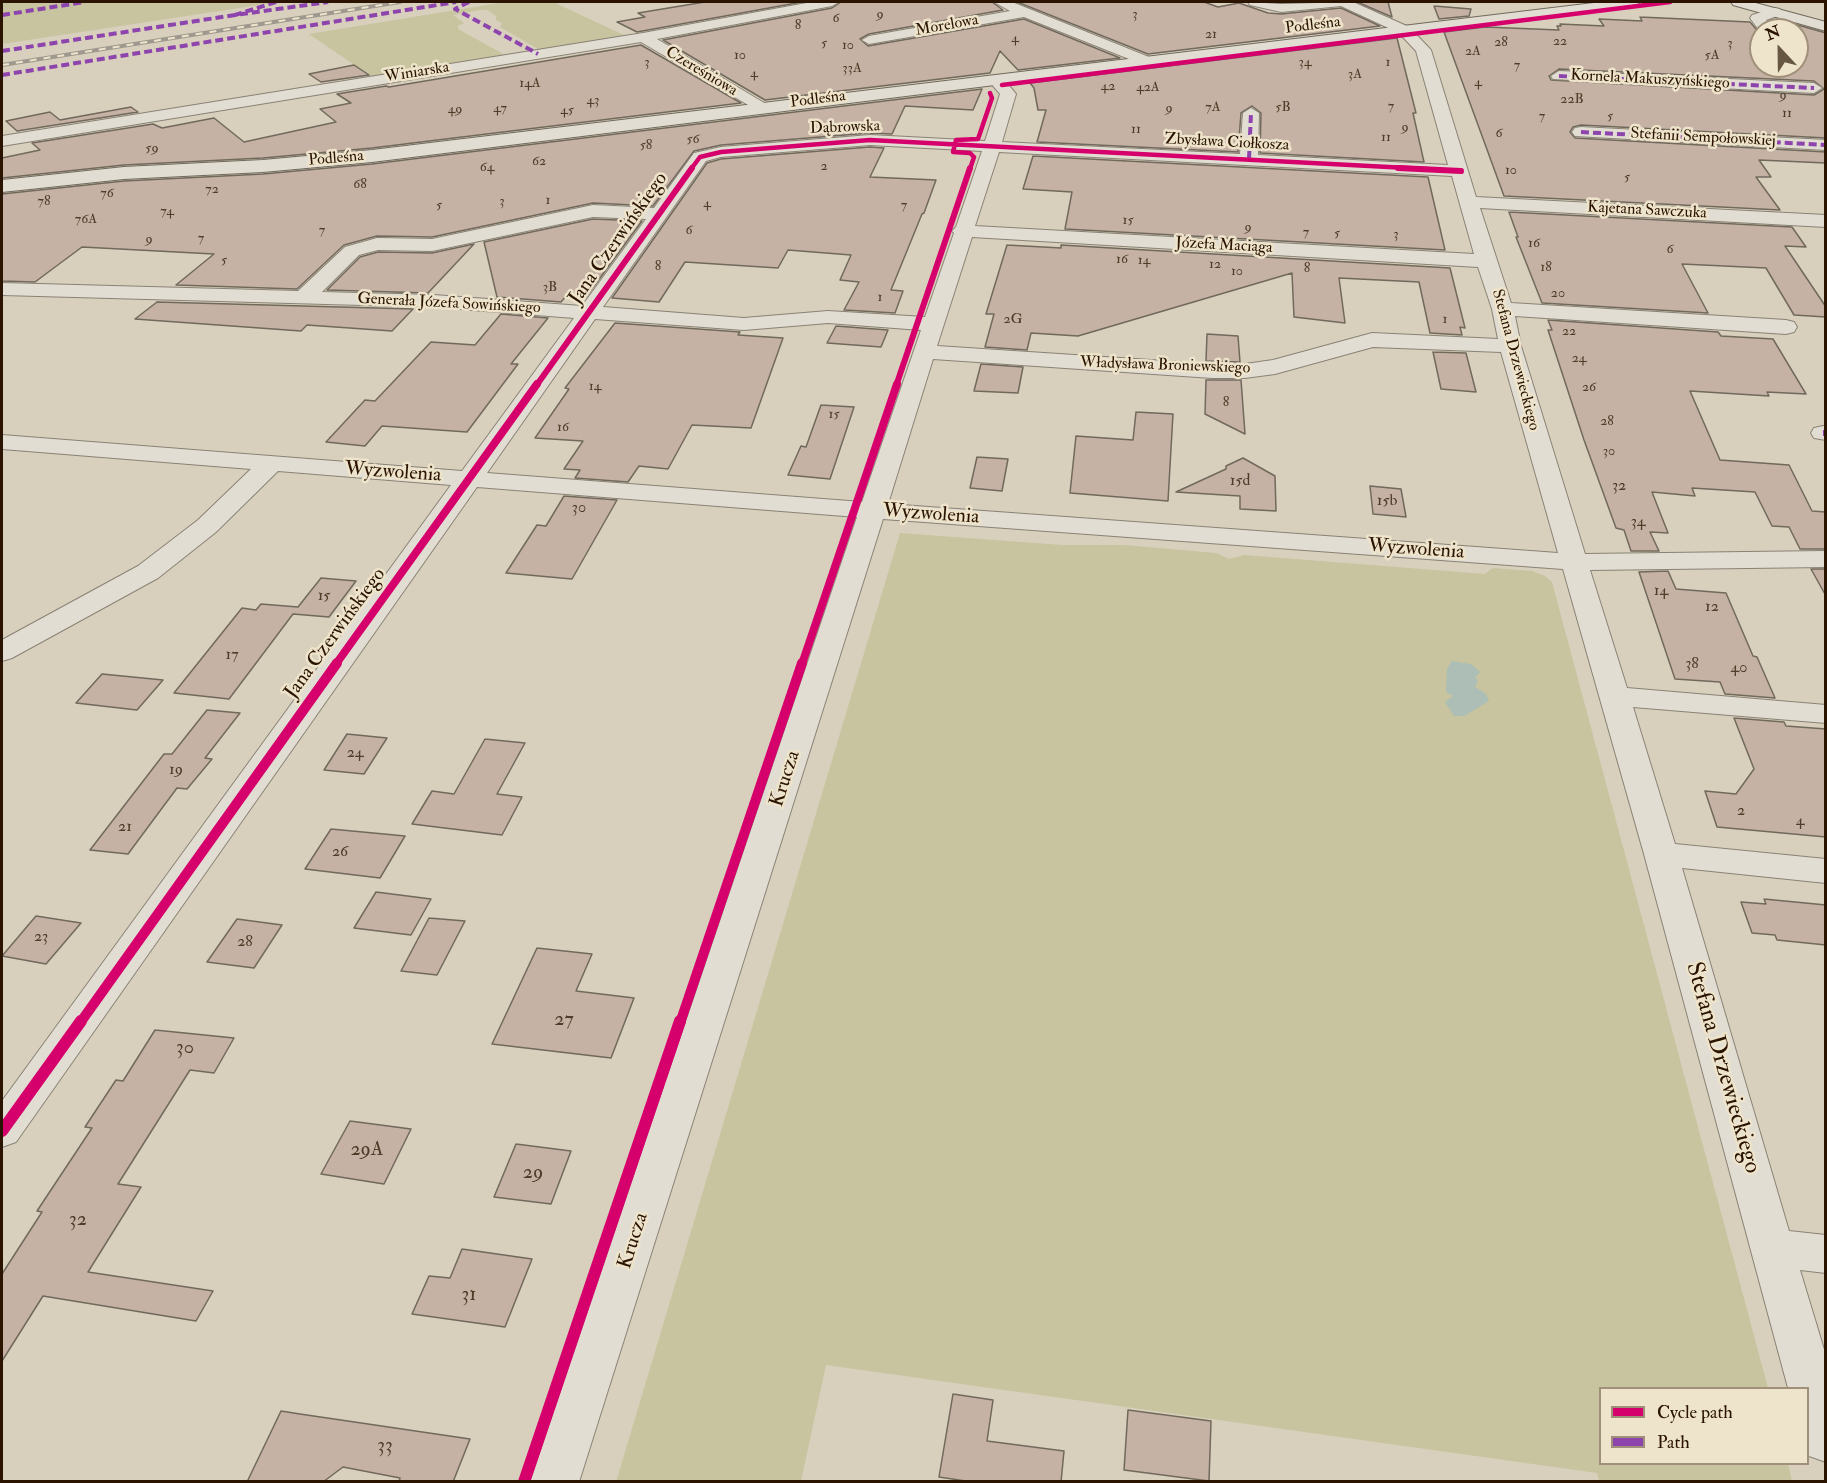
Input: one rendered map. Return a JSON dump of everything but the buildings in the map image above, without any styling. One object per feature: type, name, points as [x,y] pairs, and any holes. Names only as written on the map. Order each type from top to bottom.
[{"type":"street","name":"Winiarska","points":[[2,141],[643,37],[832,2]]},
{"type":"street","points":[[1255,2],[1281,8],[1343,2],[1404,30]]},
{"type":"street","name":"Podleśna","points":[[2,186],[124,173],[335,160],[1634,2]]},
{"type":"street","points":[[1738,2],[1826,27]]},
{"type":"street","points":[[1013,5],[1149,62]]},
{"type":"street","name":"Morelowa","points":[[869,40],[1013,5]]},
{"type":"street","points":[[1758,18],[1775,12]]},
{"type":"street","name":"Stefana Drzewieckiego","points":[[1404,30],[1423,50],[1486,261],[1503,309],[1510,346],[1572,562],[1661,854],[1826,1440]]},
{"type":"street","name":"Czereśniowa","points":[[643,37],[760,107]]},
{"type":"street","name":"Kornela Makuszyńskiego","points":[[1559,76],[1814,88]]},
{"type":"street","points":[[1806,78],[1826,102]]},
{"type":"street","name":"Krucza","points":[[554,1482],[874,511],[962,231],[992,146],[1008,94],[996,80]]},
{"type":"street","points":[[1250,159],[1251,112]]},
{"type":"street","name":"Stefanii Sempołowskiej","points":[[1581,132],[1826,145]]},
{"type":"street","name":"Dąbrowska","points":[[700,157],[721,152],[841,141],[870,140],[992,146]]},
{"type":"street","name":"Zbysława Ciołkosza","points":[[992,146],[1461,171]]},
{"type":"street","name":"Jana Czerwińskiego","points":[[2,1131],[700,157]]},
{"type":"street","name":"Kajetana Sawczuka","points":[[1469,202],[1826,221]]},
{"type":"street","points":[[303,298],[352,251],[377,244],[432,245],[593,211],[660,214]]},
{"type":"street","name":"Józefa Maciąga","points":[[962,231],[1486,261]]},
{"type":"street","name":"Generała Józefa Sowińskiego","points":[[2,289],[434,301],[744,324],[828,317],[932,324]]},
{"type":"street","points":[[1503,309],[1786,327]]},
{"type":"street","name":"Władysława Broniewskiego","points":[[924,352],[1212,371],[1245,371],[1275,367],[1371,340],[1510,346]]},
{"type":"street","name":"Wyzwolenia","points":[[2,442],[874,511],[1572,562],[1826,559]]},
{"type":"street","points":[[2,652],[148,572],[207,526],[271,464]]},
{"type":"street","points":[[1614,696],[1826,714]]},
{"type":"street","points":[[1661,854],[1826,871]]},
{"type":"street","points":[[1773,1248],[1826,1254]]},
{"type":"shaded area","points":[[2,2],[279,2],[2,44]]},
{"type":"shaded area","points":[[505,2],[553,2],[626,36],[540,50],[500,27],[502,23],[487,10],[480,10],[453,15],[464,23],[458,26],[458,29],[505,55],[372,77],[309,34]]},
{"type":"shaded area","points":[[900,533],[1062,545],[1124,545],[1216,553],[1229,559],[1244,555],[1485,574],[1493,568],[1532,571],[1545,576],[1552,582],[1768,1387],[1599,1387],[1599,1465],[1788,1465],[1792,1481],[1599,1481],[1597,1473],[826,1365],[801,1481],[616,1482]]},
{"type":"shaded area","points":[[1452,661],[1471,664],[1480,672],[1475,678],[1478,680],[1475,687],[1486,694],[1489,701],[1464,716],[1454,716],[1445,702],[1453,696],[1446,692],[1447,669]]},
{"type":"railway","points":[[2,65],[400,2]]},
{"type":"marked path","points":[[2,15],[85,2]]},
{"type":"marked path","points":[[276,2],[235,15],[328,2]]},
{"type":"marked path","points":[[2,75],[456,2]]},
{"type":"marked path","points":[[469,2],[455,9],[538,54]]},
{"type":"marked path","points":[[2,51],[235,15]]},
{"type":"marked path","points":[[1559,76],[1814,88]]},
{"type":"marked path","points":[[1249,159],[1251,113]]},
{"type":"marked path","points":[[1581,132],[1826,145]]},
{"type":"cycle path","points":[[1002,85],[1670,2]]},
{"type":"cycle path","points":[[524,1482],[974,157],[970,153],[953,152],[956,140],[978,139],[992,98],[990,93]]},
{"type":"cycle path","points":[[2,1131],[700,157],[721,152],[870,140],[1461,171]]}]
